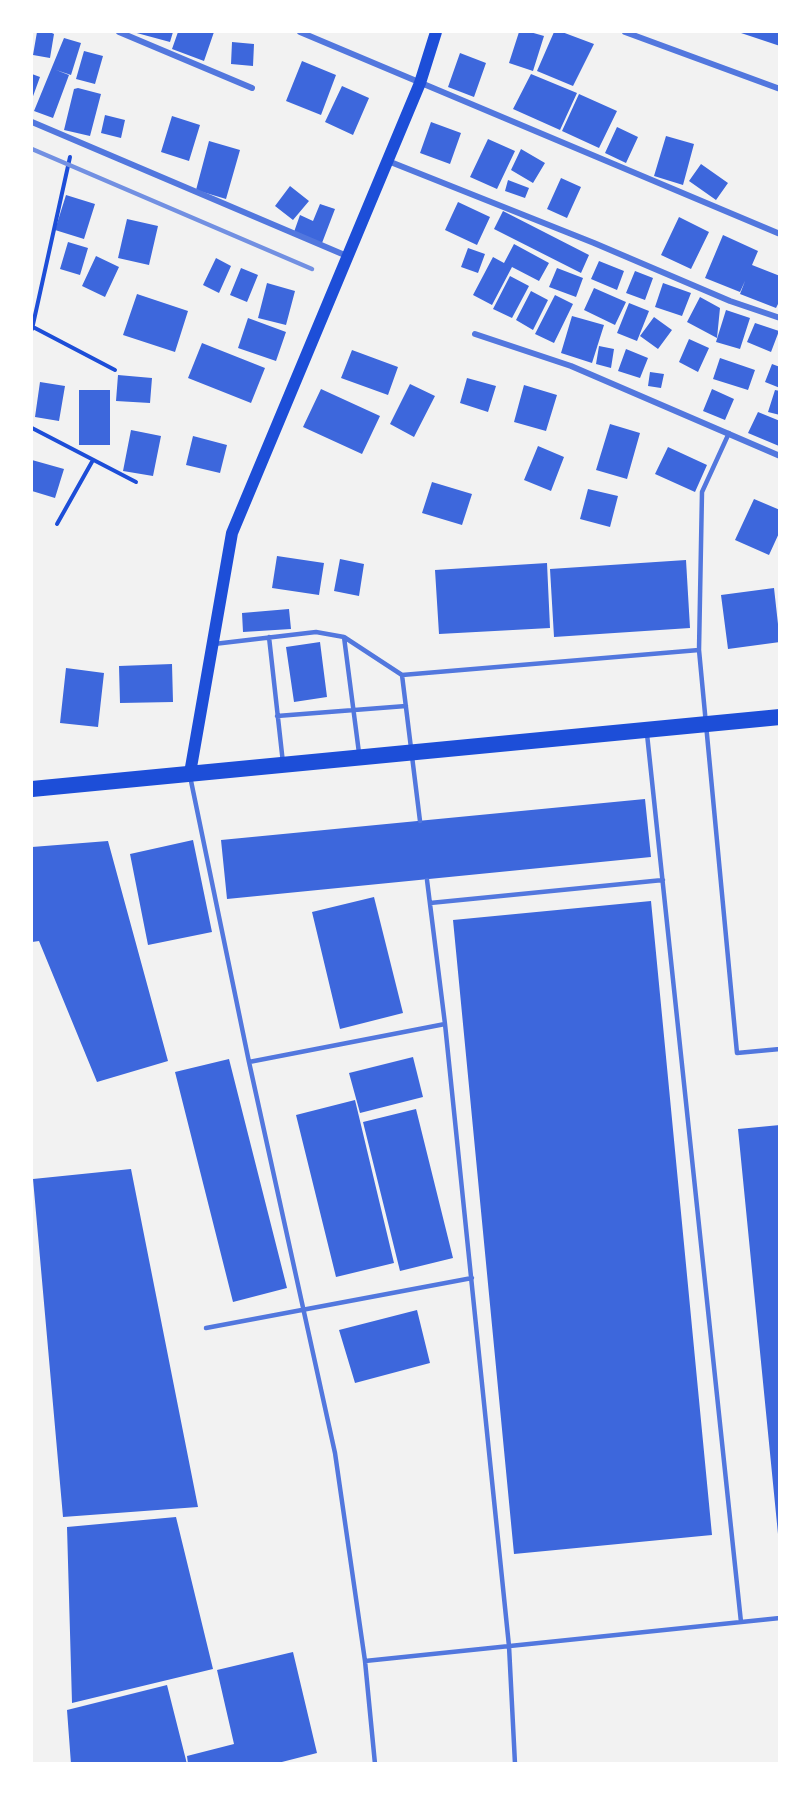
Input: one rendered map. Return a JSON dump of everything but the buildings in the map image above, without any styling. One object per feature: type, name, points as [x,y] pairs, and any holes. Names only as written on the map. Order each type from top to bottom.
[{"type":"highway","points":[[32,789],[780,717]]},
{"type":"main road","points":[[190,773],[232,533],[420,83],[436,32]]},
{"type":"street","points":[[119,32],[252,88]]},
{"type":"street","points":[[300,32],[780,234]]},
{"type":"street","points":[[625,32],[780,89]]},
{"type":"street","points":[[32,123],[347,256]]},
{"type":"street","points":[[387,161],[594,243],[730,301],[780,318]]},
{"type":"street","points":[[475,334],[572,366],[780,456]]},
{"type":"lane","points":[[729,433],[702,492],[699,650],[705,723],[737,1053],[780,1049]]},
{"type":"lane","points":[[214,644],[316,632],[344,637],[402,675],[699,650]]},
{"type":"lane","points":[[269,637],[283,765]]},
{"type":"lane","points":[[344,637],[360,757]]},
{"type":"lane","points":[[402,675],[420,821]]},
{"type":"lane","points":[[277,716],[406,706]]},
{"type":"lane","points":[[647,729],[741,1622]]},
{"type":"lane","points":[[190,773],[249,1062],[336,1453],[365,1661],[375,1764]]},
{"type":"lane","points":[[427,879],[445,1024],[509,1646],[515,1764]]},
{"type":"lane","points":[[430,903],[663,880]]},
{"type":"lane","points":[[249,1062],[445,1024]]},
{"type":"lane","points":[[206,1328],[472,1278]]},
{"type":"lane","points":[[365,1661],[780,1618]]},
{"type":"path","points":[[74,141],[32,328],[115,370]]},
{"type":"path","points":[[32,428],[136,482]]},
{"type":"path","points":[[57,524],[93,460]]},
{"type":"railway","points":[[32,149],[312,269]]}]
